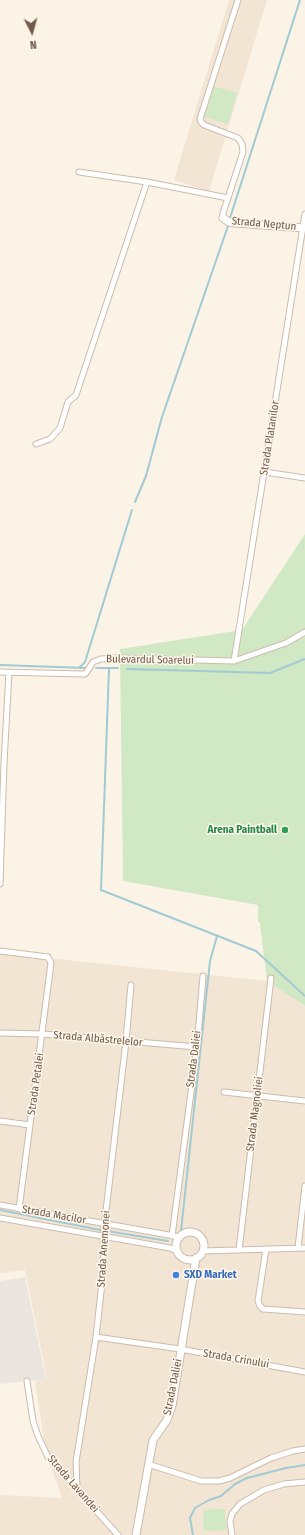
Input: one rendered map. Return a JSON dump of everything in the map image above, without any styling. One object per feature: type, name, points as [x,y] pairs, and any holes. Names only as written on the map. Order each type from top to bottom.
[{"type":"street","points":[[224,218],[223,213],[243,152],[242,144],[238,138],[204,125],[200,119],[238,0]]},
{"type":"street","points":[[79,172],[147,182],[228,198]]},
{"type":"street","points":[[36,444],[50,439],[60,428],[68,402],[76,395],[147,182]]},
{"type":"street","name":"Strada Platanilor","points":[[234,661],[304,228],[305,214]]},
{"type":"street","name":"Strada Neptun","points":[[224,218],[235,223],[304,228]]},
{"type":"street","points":[[265,472],[305,478]]},
{"type":"street","points":[[234,661],[286,643],[305,632]]},
{"type":"street","name":"Bulevardul Soarelui","points":[[0,672],[84,674],[94,662],[102,659],[116,658],[234,661]]},
{"type":"street","points":[[0,884],[1,829],[9,672]]},
{"type":"street","name":"Strada Petalei","points":[[0,951],[41,955],[48,957],[51,963],[19,1209]]},
{"type":"street","name":"Strada Daliei","points":[[172,1236],[196,1047],[203,976]]},
{"type":"street","name":"Strada Magnoliei","points":[[240,1250],[271,978]]},
{"type":"street","name":"Strada Anemonei","points":[[76,1488],[76,1462],[96,1337],[104,1265],[103,1235],[126,1041],[131,985]]},
{"type":"street","name":"Strada Albăstrelelor","points":[[0,1033],[42,1034],[196,1047]]},
{"type":"street","points":[[224,1092],[305,1101]]},
{"type":"street","points":[[0,1121],[30,1125]]},
{"type":"street","points":[[298,1248],[305,1186]]},
{"type":"street","name":"Strada Macilor","points":[[0,1205],[105,1225],[180,1237]]},
{"type":"street","name":"Strada Macilor","points":[[0,1218],[103,1235],[166,1247],[177,1251]]},
{"type":"street","points":[[189,1232],[200,1236],[203,1240],[204,1246],[196,1258],[188,1259],[182,1257],[177,1251],[177,1241],[180,1237],[189,1232]]},
{"type":"street","points":[[202,1251],[305,1248]]},
{"type":"street","points":[[266,1249],[258,1301],[260,1306],[263,1310],[305,1312]]},
{"type":"street","name":"Strada Daliei","points":[[136,1535],[153,1440],[170,1415],[196,1258]]},
{"type":"street","name":"Strada Crinului","points":[[96,1337],[180,1349],[305,1372]]},
{"type":"street","name":"Strada Lavandei","points":[[27,1381],[33,1421],[48,1457],[118,1535]]},
{"type":"street","points":[[148,1464],[201,1481],[219,1481],[230,1478],[271,1458],[305,1449]]},
{"type":"street","points":[[232,1535],[230,1521],[232,1514],[240,1504],[264,1490],[284,1484],[305,1482]]},
{"type":"shaded area","points":[[229,0],[267,0],[209,191],[174,180]]},
{"type":"shaded area","points":[[0,953],[267,981],[305,1006],[305,1535],[0,1535],[0,1495],[62,1498],[46,1453],[35,1381],[47,1379],[25,1270],[0,1273]]},
{"type":"shaded area","points":[[25,1277],[46,1379],[0,1384],[0,1281]]},
{"type":"green space","points":[[213,86],[237,93],[228,124],[204,117]]},
{"type":"green space","points":[[305,534],[305,1006],[267,981],[260,923],[258,921],[258,905],[123,881],[120,649],[242,630]]},
{"type":"green space","points":[[225,1509],[226,1530],[204,1531],[203,1510]]},
{"type":"waterway","points":[[230,218],[300,0]]},
{"type":"waterway","points":[[135,502],[146,476],[162,417],[228,226]]},
{"type":"waterway","points":[[80,667],[85,662],[132,510]]},
{"type":"waterway","points":[[127,669],[270,673],[305,659]]},
{"type":"waterway","points":[[0,665],[86,668]]},
{"type":"waterway","points":[[96,668],[109,668]]},
{"type":"waterway","points":[[118,668],[109,668],[101,890],[256,951],[305,996]]},
{"type":"waterway","points":[[181,1231],[210,961],[217,936]]},
{"type":"waterway","points":[[0,1210],[95,1229],[168,1241]]},
{"type":"waterway","points":[[193,1535],[190,1518],[195,1508],[209,1500],[221,1496],[235,1484],[247,1478],[286,1468],[305,1465]]},
{"type":"place","name":"Arena Paintball","points":[[285,830]]},
{"type":"place","name":"SXD Market","points":[[176,1275]]}]
